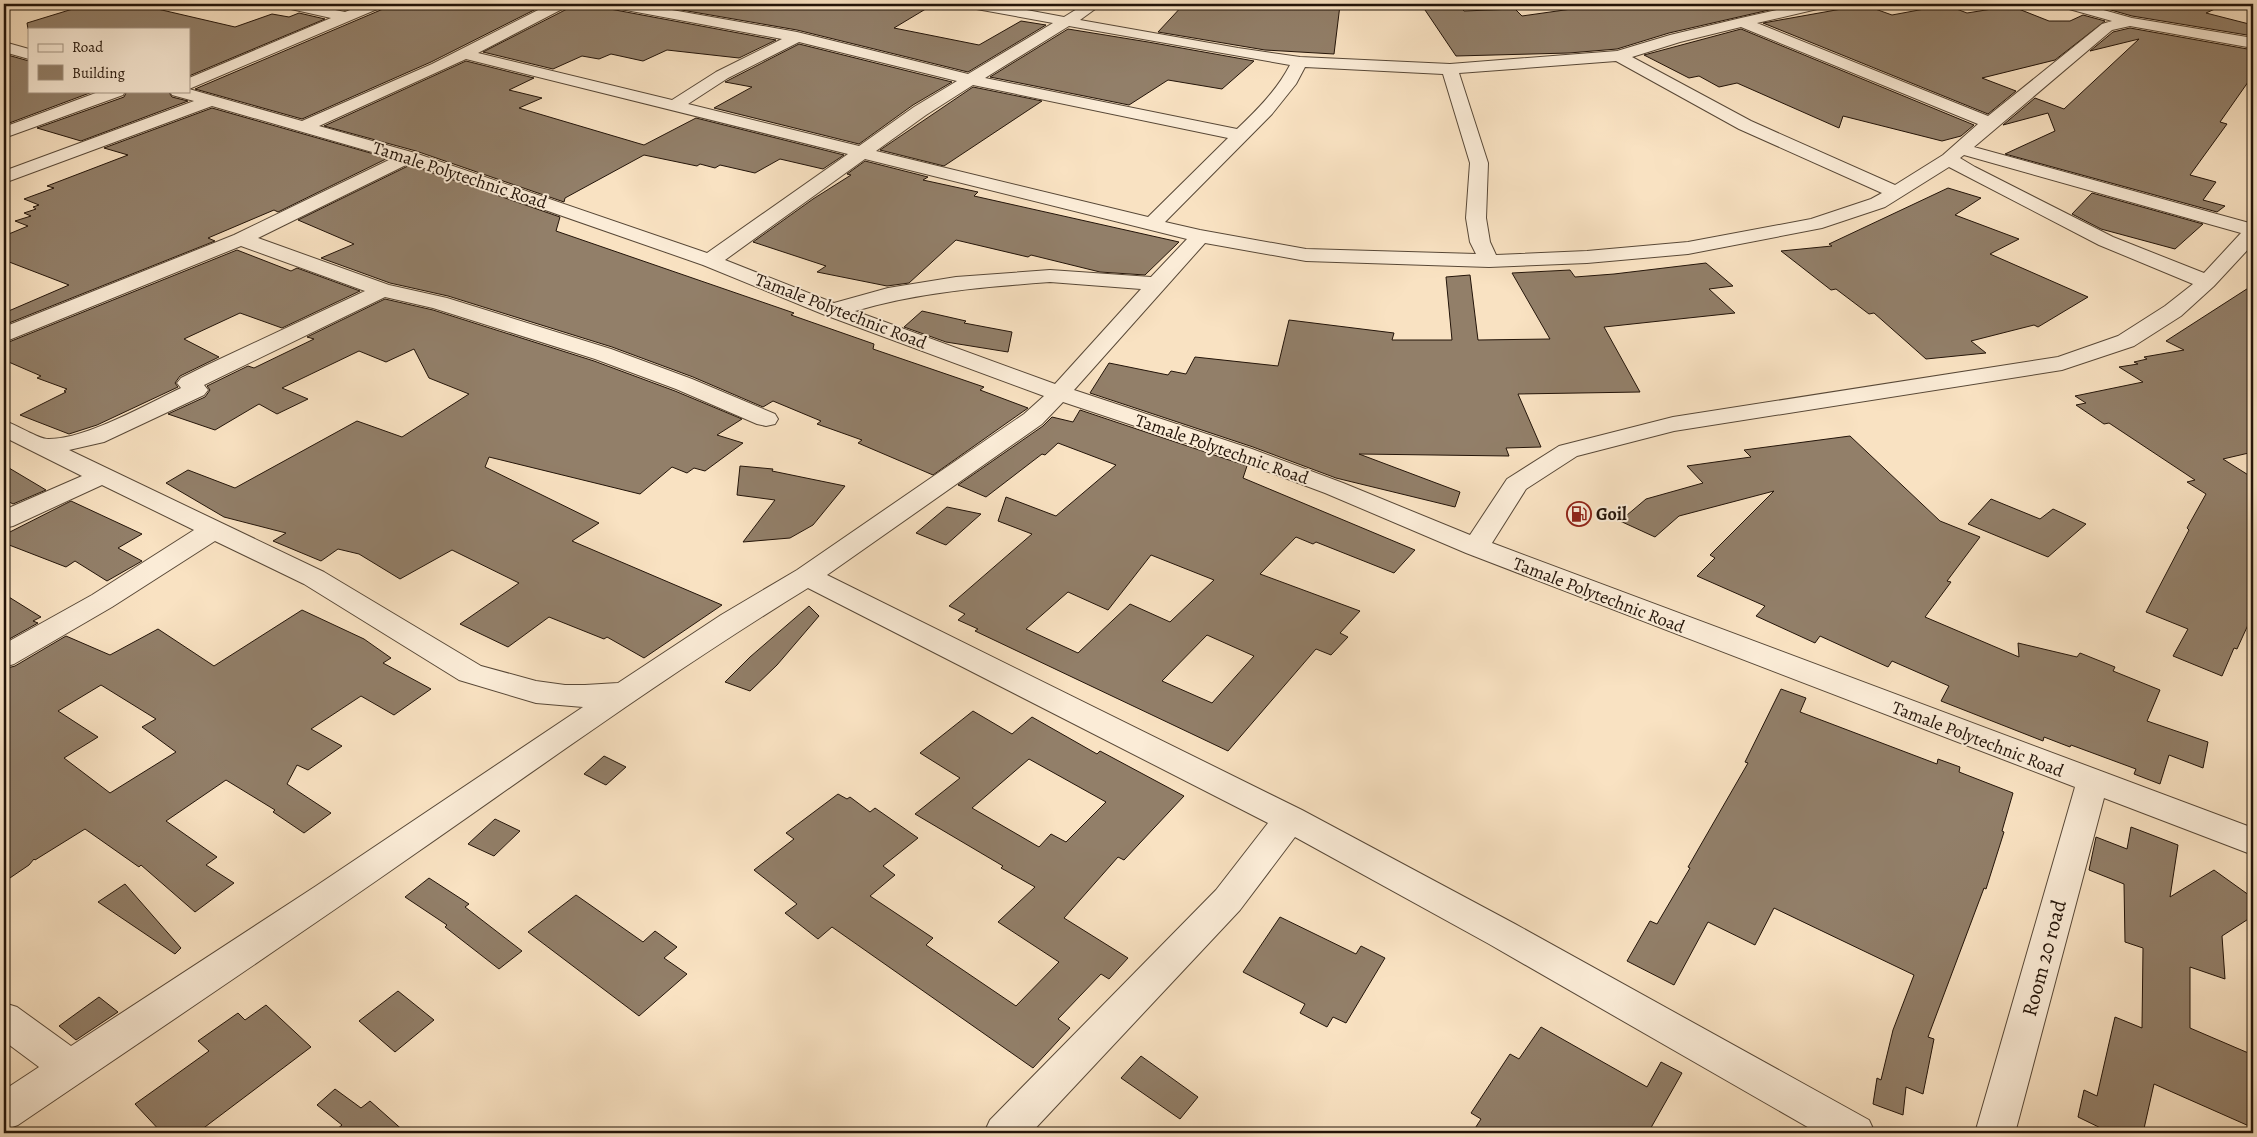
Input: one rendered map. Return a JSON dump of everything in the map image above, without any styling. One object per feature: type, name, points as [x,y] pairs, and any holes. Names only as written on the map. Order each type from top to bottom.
[{"type":"street","points":[[287,4],[347,17]]},
{"type":"street","points":[[190,84],[377,4]]},
{"type":"street","points":[[305,126],[464,54],[561,4]]},
{"type":"street","points":[[615,4],[797,37],[970,80],[1240,136]]},
{"type":"street","points":[[971,4],[1238,53],[1300,62],[1450,69],[1619,56],[1675,38],[1740,22],[1788,6],[1821,4]]},
{"type":"street","points":[[710,261],[920,111],[1095,4]]},
{"type":"street","points":[[2067,4],[2130,22],[2253,43]]},
{"type":"street","points":[[1740,22],[1990,123]]},
{"type":"street","points":[[464,54],[1200,236],[1306,255],[1489,261],[1587,257],[1688,248],[1815,224],[1878,203],[1956,154],[1990,123],[2107,28],[2130,22]]},
{"type":"street","points":[[676,106],[722,75],[797,37]]},
{"type":"street","points":[[4,47],[28,54]]},
{"type":"street","points":[[1619,56],[1745,125],[1896,192]]},
{"type":"street","points":[[1153,223],[1266,110],[1290,82],[1300,62]]},
{"type":"street","points":[[1450,69],[1479,163],[1476,218],[1480,242],[1489,261]]},
{"type":"street","points":[[4,133],[114,92]]},
{"type":"street","name":"Tamale Polytechnic Road","points":[[181,92],[409,157],[710,261],[833,310],[1058,393],[1243,454],[1334,488],[1476,547],[2253,842]]},
{"type":"street","points":[[4,177],[209,100]]},
{"type":"street","points":[[1476,547],[1516,484],[1568,451],[1673,424],[2062,363],[2126,341],[2173,311],[2207,282],[2253,230],[1956,154]]},
{"type":"street","points":[[1956,154],[1968,171],[2106,241],[2207,282]]},
{"type":"street","points":[[4,335],[241,239],[409,157]]},
{"type":"street","points":[[4,1112],[328,896],[626,692],[731,622],[807,576],[1032,419],[1058,393],[1200,236]]},
{"type":"street","points":[[241,239],[383,290],[439,303],[604,354],[684,384],[766,419]]},
{"type":"street","points":[[833,310],[888,294],[956,283],[1050,276],[1155,284]]},
{"type":"street","points":[[44,448],[95,437],[196,390],[189,383],[244,354],[307,328],[383,290]]},
{"type":"street","points":[[4,428],[314,578],[470,673],[536,692],[565,696],[626,692]]},
{"type":"street","points":[[4,520],[102,476]]},
{"type":"street","points":[[4,657],[102,601],[213,530]]},
{"type":"street","points":[[807,576],[1290,819],[1502,934],[1854,1133]]},
{"type":"street","name":"Room 20 road","points":[[1995,1133],[2092,782]]},
{"type":"street","points":[[1004,1133],[1228,900],[1290,819]]},
{"type":"street","points":[[4,1019],[70,1068]]},
{"type":"building","points":[[89,4],[136,4],[235,27],[272,14],[289,17],[299,13],[325,19],[190,76],[190,28],[28,29],[27,23]]},
{"type":"building","points":[[361,4],[345,10],[318,5]]},
{"type":"building","points":[[386,4],[546,4],[431,62],[302,119],[195,89],[383,9]]},
{"type":"building","points":[[570,4],[606,4],[610,9],[776,40],[739,58],[667,50],[643,61],[611,54],[599,59],[582,56],[553,69],[483,52],[567,9]]},
{"type":"building","points":[[647,4],[934,4],[894,28],[979,45],[1021,21],[1046,25],[968,72],[797,30]]},
{"type":"building","points":[[1184,4],[1340,5],[1334,54],[1265,50],[1158,32]]},
{"type":"building","points":[[1607,4],[1791,5],[1669,33],[1617,49],[1569,53],[1456,56],[1423,7],[1459,5],[1464,11],[1515,9],[1522,16]]},
{"type":"building","points":[[2090,4],[2226,4],[2206,13],[2253,25],[2253,36],[2132,16]]},
{"type":"building","points":[[1864,5],[1892,15],[1946,5],[1967,13],[2011,6],[2049,21],[2070,21],[2083,15],[2105,21],[2055,60],[1982,78],[2016,91],[1988,114],[1763,23]]},
{"type":"building","points":[[2130,28],[2253,50],[2253,75],[2220,122],[2227,124],[2190,175],[2216,182],[2203,200],[2225,206],[2217,212],[2005,154],[2055,131],[2048,113],[2003,125],[2035,98],[2064,109],[2139,39],[2090,51],[2113,32]]},
{"type":"building","points":[[1068,29],[1254,61],[1222,89],[1168,80],[1129,105],[990,77]]},
{"type":"building","points":[[1741,29],[1974,125],[1961,136],[1942,141],[1843,116],[1839,128],[1737,83],[1719,87],[1699,76],[1689,78],[1644,55]]},
{"type":"building","points":[[799,44],[952,82],[913,105],[859,144],[714,108],[752,87],[725,82]]},
{"type":"building","points":[[4,54],[28,61],[28,92],[92,92],[4,125]]},
{"type":"building","points":[[466,61],[534,78],[509,90],[542,98],[519,108],[644,145],[696,118],[844,155],[823,169],[780,159],[755,173],[720,165],[715,168],[700,164],[697,166],[644,155],[565,198],[564,202],[416,151],[324,126]]},
{"type":"building","points":[[973,87],[1042,101],[944,166],[880,150]]},
{"type":"building","points":[[126,92],[169,92],[172,97],[188,101],[81,141],[37,128],[124,97]]},
{"type":"building","points":[[212,108],[388,158],[278,212],[274,210],[208,238],[215,241],[4,325],[4,313],[69,285],[4,260],[4,236],[28,226],[15,221],[31,216],[24,213],[36,209],[33,207],[39,205],[24,199],[54,188],[47,186],[128,155],[104,148]]},
{"type":"building","points":[[865,161],[928,177],[923,180],[978,192],[974,196],[1179,242],[1145,275],[1100,272],[1031,255],[1028,257],[956,240],[909,283],[887,286],[817,272],[826,266],[753,242],[813,199],[851,175],[847,174]]},
{"type":"building","points":[[410,165],[560,217],[556,231],[794,313],[791,315],[874,344],[873,349],[984,387],[980,390],[1028,408],[933,475],[858,443],[862,440],[817,424],[821,421],[773,401],[763,407],[693,377],[612,347],[448,296],[390,283],[321,258],[354,244],[298,220]]},
{"type":"building","points":[[1948,188],[1981,198],[1955,215],[2019,239],[1990,254],[2088,297],[2038,327],[2034,325],[1971,341],[1986,353],[1926,359],[1874,313],[1869,314],[1836,289],[1831,290],[1781,251],[1832,246],[1829,244]]},
{"type":"building","points":[[2092,193],[2203,224],[2175,249],[2101,229],[2072,214]]},
{"type":"building","points":[[237,250],[291,271],[297,268],[360,291],[282,328],[240,313],[184,339],[219,357],[180,376],[175,383],[178,387],[97,425],[69,434],[20,415],[66,392],[64,391],[67,389],[37,378],[41,376],[4,360],[4,344]]},
{"type":"building","points":[[1706,263],[1733,286],[1709,289],[1735,313],[1604,327],[1640,392],[1518,394],[1541,447],[1506,448],[1509,456],[1359,454],[1460,492],[1455,507],[1336,478],[1253,447],[1090,393],[1109,363],[1168,375],[1171,371],[1186,374],[1195,357],[1278,366],[1289,320],[1394,333],[1392,340],[1452,340],[1446,277],[1470,275],[1478,340],[1550,339],[1512,273],[1570,270],[1575,277]]},
{"type":"building","points":[[2253,285],[2253,452],[2223,459],[2253,478],[2253,614],[2237,649],[2234,648],[2222,676],[2173,656],[2188,629],[2146,612],[2189,530],[2187,528],[2206,494],[2187,482],[2195,480],[2109,423],[2104,424],[2076,405],[2086,403],[2075,396],[2143,382],[2119,367],[2138,364],[2134,362],[2147,359],[2144,357],[2184,350],[2166,341]]},
{"type":"building","points":[[385,299],[433,310],[594,361],[675,391],[742,419],[717,435],[743,443],[705,471],[694,468],[687,473],[672,467],[640,494],[489,457],[485,467],[599,523],[572,541],[722,605],[644,658],[607,637],[604,639],[549,617],[508,647],[460,624],[519,583],[452,550],[400,579],[359,554],[338,549],[321,561],[273,541],[286,533],[224,517],[166,483],[188,470],[235,488],[357,421],[402,437],[469,394],[429,378],[414,349],[386,362],[359,351],[282,388],[308,399],[277,414],[259,404],[215,430],[168,414],[205,397],[210,390],[207,386],[248,366],[254,368],[314,339],[307,337]]},
{"type":"building","points":[[922,311],[966,321],[964,323],[1012,332],[1008,352],[946,342],[904,327]]},
{"type":"building","points":[[1080,410],[1247,466],[1243,478],[1415,550],[1394,573],[1316,542],[1313,544],[1296,537],[1260,574],[1360,611],[1340,633],[1348,637],[1331,655],[1316,649],[1228,751],[975,631],[978,629],[958,620],[965,614],[949,606],[1032,534],[998,521],[1006,497],[1056,516],[1116,465],[1058,443],[1045,455],[1042,454],[986,497],[958,485],[1043,426],[1052,417],[1073,422]],"holes":[[[1151,555],[1214,580],[1170,622],[1130,604],[1078,653],[1026,629],[1068,592],[1108,610]],[[1207,635],[1254,656],[1212,703],[1162,681]]]},
{"type":"building","points":[[1850,436],[1940,521],[1980,537],[1947,581],[1951,582],[1925,617],[2019,657],[2018,643],[2077,657],[2080,653],[2115,667],[2113,671],[2160,690],[2147,721],[2208,742],[2203,768],[2169,755],[2160,784],[2134,774],[2136,769],[2071,745],[2070,747],[2044,737],[2043,741],[1941,701],[1949,686],[1892,661],[1888,667],[1820,636],[1815,643],[1756,616],[1765,606],[1697,576],[1715,558],[1710,555],[1774,491],[1679,516],[1655,537],[1620,521],[1646,499],[1703,483],[1687,466],[1751,457],[1744,450]]},
{"type":"building","points":[[4,465],[46,490],[13,504],[4,499]]},
{"type":"building","points":[[740,466],[773,469],[772,471],[845,486],[813,525],[790,538],[743,542],[775,500],[737,495]]},
{"type":"building","points":[[1991,499],[2040,519],[2053,509],[2086,524],[2048,557],[1968,524]]},
{"type":"building","points":[[71,501],[142,534],[118,548],[142,561],[107,581],[75,561],[66,567],[4,543],[4,535]]},
{"type":"building","points":[[947,507],[981,514],[946,545],[916,533]]},
{"type":"building","points":[[4,594],[41,617],[33,621],[38,623],[4,642]]},
{"type":"building","points":[[809,606],[819,616],[777,665],[750,691],[725,682],[750,657]]},
{"type":"building","points":[[302,610],[364,639],[391,658],[383,663],[431,689],[394,715],[361,696],[311,729],[342,746],[308,770],[297,765],[287,784],[331,813],[304,833],[273,812],[275,810],[226,780],[166,821],[217,857],[206,865],[234,883],[195,912],[141,865],[139,867],[85,829],[34,859],[29,865],[4,882],[4,669],[15,666],[66,636],[110,655],[158,629],[214,666]],"holes":[[[101,685],[156,719],[142,727],[176,752],[110,793],[64,758],[98,737],[58,711]]]},
{"type":"building","points":[[1781,689],[1806,698],[1800,712],[1937,764],[1938,759],[1960,767],[1959,772],[2013,793],[2002,831],[2004,832],[1986,889],[1984,888],[1928,1037],[1934,1039],[1923,1094],[1906,1087],[1903,1115],[1873,1104],[1877,1078],[1881,1080],[1893,1030],[1914,975],[1774,908],[1755,945],[1708,922],[1674,985],[1627,961],[1650,921],[1657,924],[1690,868],[1688,867],[1748,763],[1745,762]]},
{"type":"building","points":[[973,711],[1012,734],[1032,717],[1097,754],[1100,751],[1184,796],[1124,860],[1118,857],[1064,918],[1128,958],[1109,979],[1101,974],[1058,1019],[1070,1028],[1033,1068],[832,927],[818,939],[785,913],[797,904],[754,870],[794,839],[786,833],[838,794],[847,799],[850,797],[870,812],[875,808],[918,838],[883,866],[895,875],[870,896],[933,938],[926,945],[1016,1006],[1059,962],[998,922],[1035,887],[915,814],[960,778],[920,753]],"holes":[[[1029,759],[1106,802],[1066,842],[1051,834],[1039,847],[972,808]]]},
{"type":"building","points":[[604,756],[626,767],[606,785],[584,774]]},
{"type":"building","points":[[495,819],[520,831],[494,856],[468,844]]},
{"type":"building","points":[[2131,827],[2178,845],[2170,897],[2214,870],[2253,898],[2253,916],[2222,936],[2225,979],[2190,967],[2190,1028],[2253,1055],[2253,1084],[2249,1126],[2154,1084],[2143,1133],[2111,1133],[2078,1117],[2084,1090],[2097,1096],[2115,1017],[2142,1028],[2143,948],[2125,942],[2124,884],[2089,870],[2096,837],[2127,849]]},
{"type":"building","points":[[429,878],[469,904],[465,907],[522,951],[499,969],[445,927],[447,925],[405,897]]},
{"type":"building","points":[[125,884],[181,948],[175,954],[98,902]]},
{"type":"building","points":[[576,895],[643,942],[655,931],[677,947],[664,958],[687,974],[639,1016],[528,932]]},
{"type":"building","points":[[1280,917],[1356,954],[1361,946],[1385,958],[1346,1023],[1333,1017],[1327,1027],[1300,1013],[1305,1004],[1243,972]]},
{"type":"building","points":[[398,991],[434,1020],[395,1052],[359,1021]]},
{"type":"building","points":[[99,997],[118,1012],[76,1040],[59,1026]]},
{"type":"building","points":[[266,1005],[311,1047],[197,1133],[162,1133],[135,1104],[209,1051],[198,1041],[238,1013],[245,1020]]},
{"type":"building","points":[[1541,1027],[1647,1087],[1661,1062],[1682,1073],[1648,1133],[1472,1133],[1481,1119],[1471,1113],[1510,1054],[1519,1059]]},
{"type":"building","points":[[1141,1056],[1198,1097],[1180,1119],[1121,1078]]},
{"type":"building","points":[[335,1089],[361,1108],[370,1101],[406,1133],[332,1133],[342,1125],[317,1105]]},
{"type":"place","name":"Goil","points":[[1579,514]]}]
